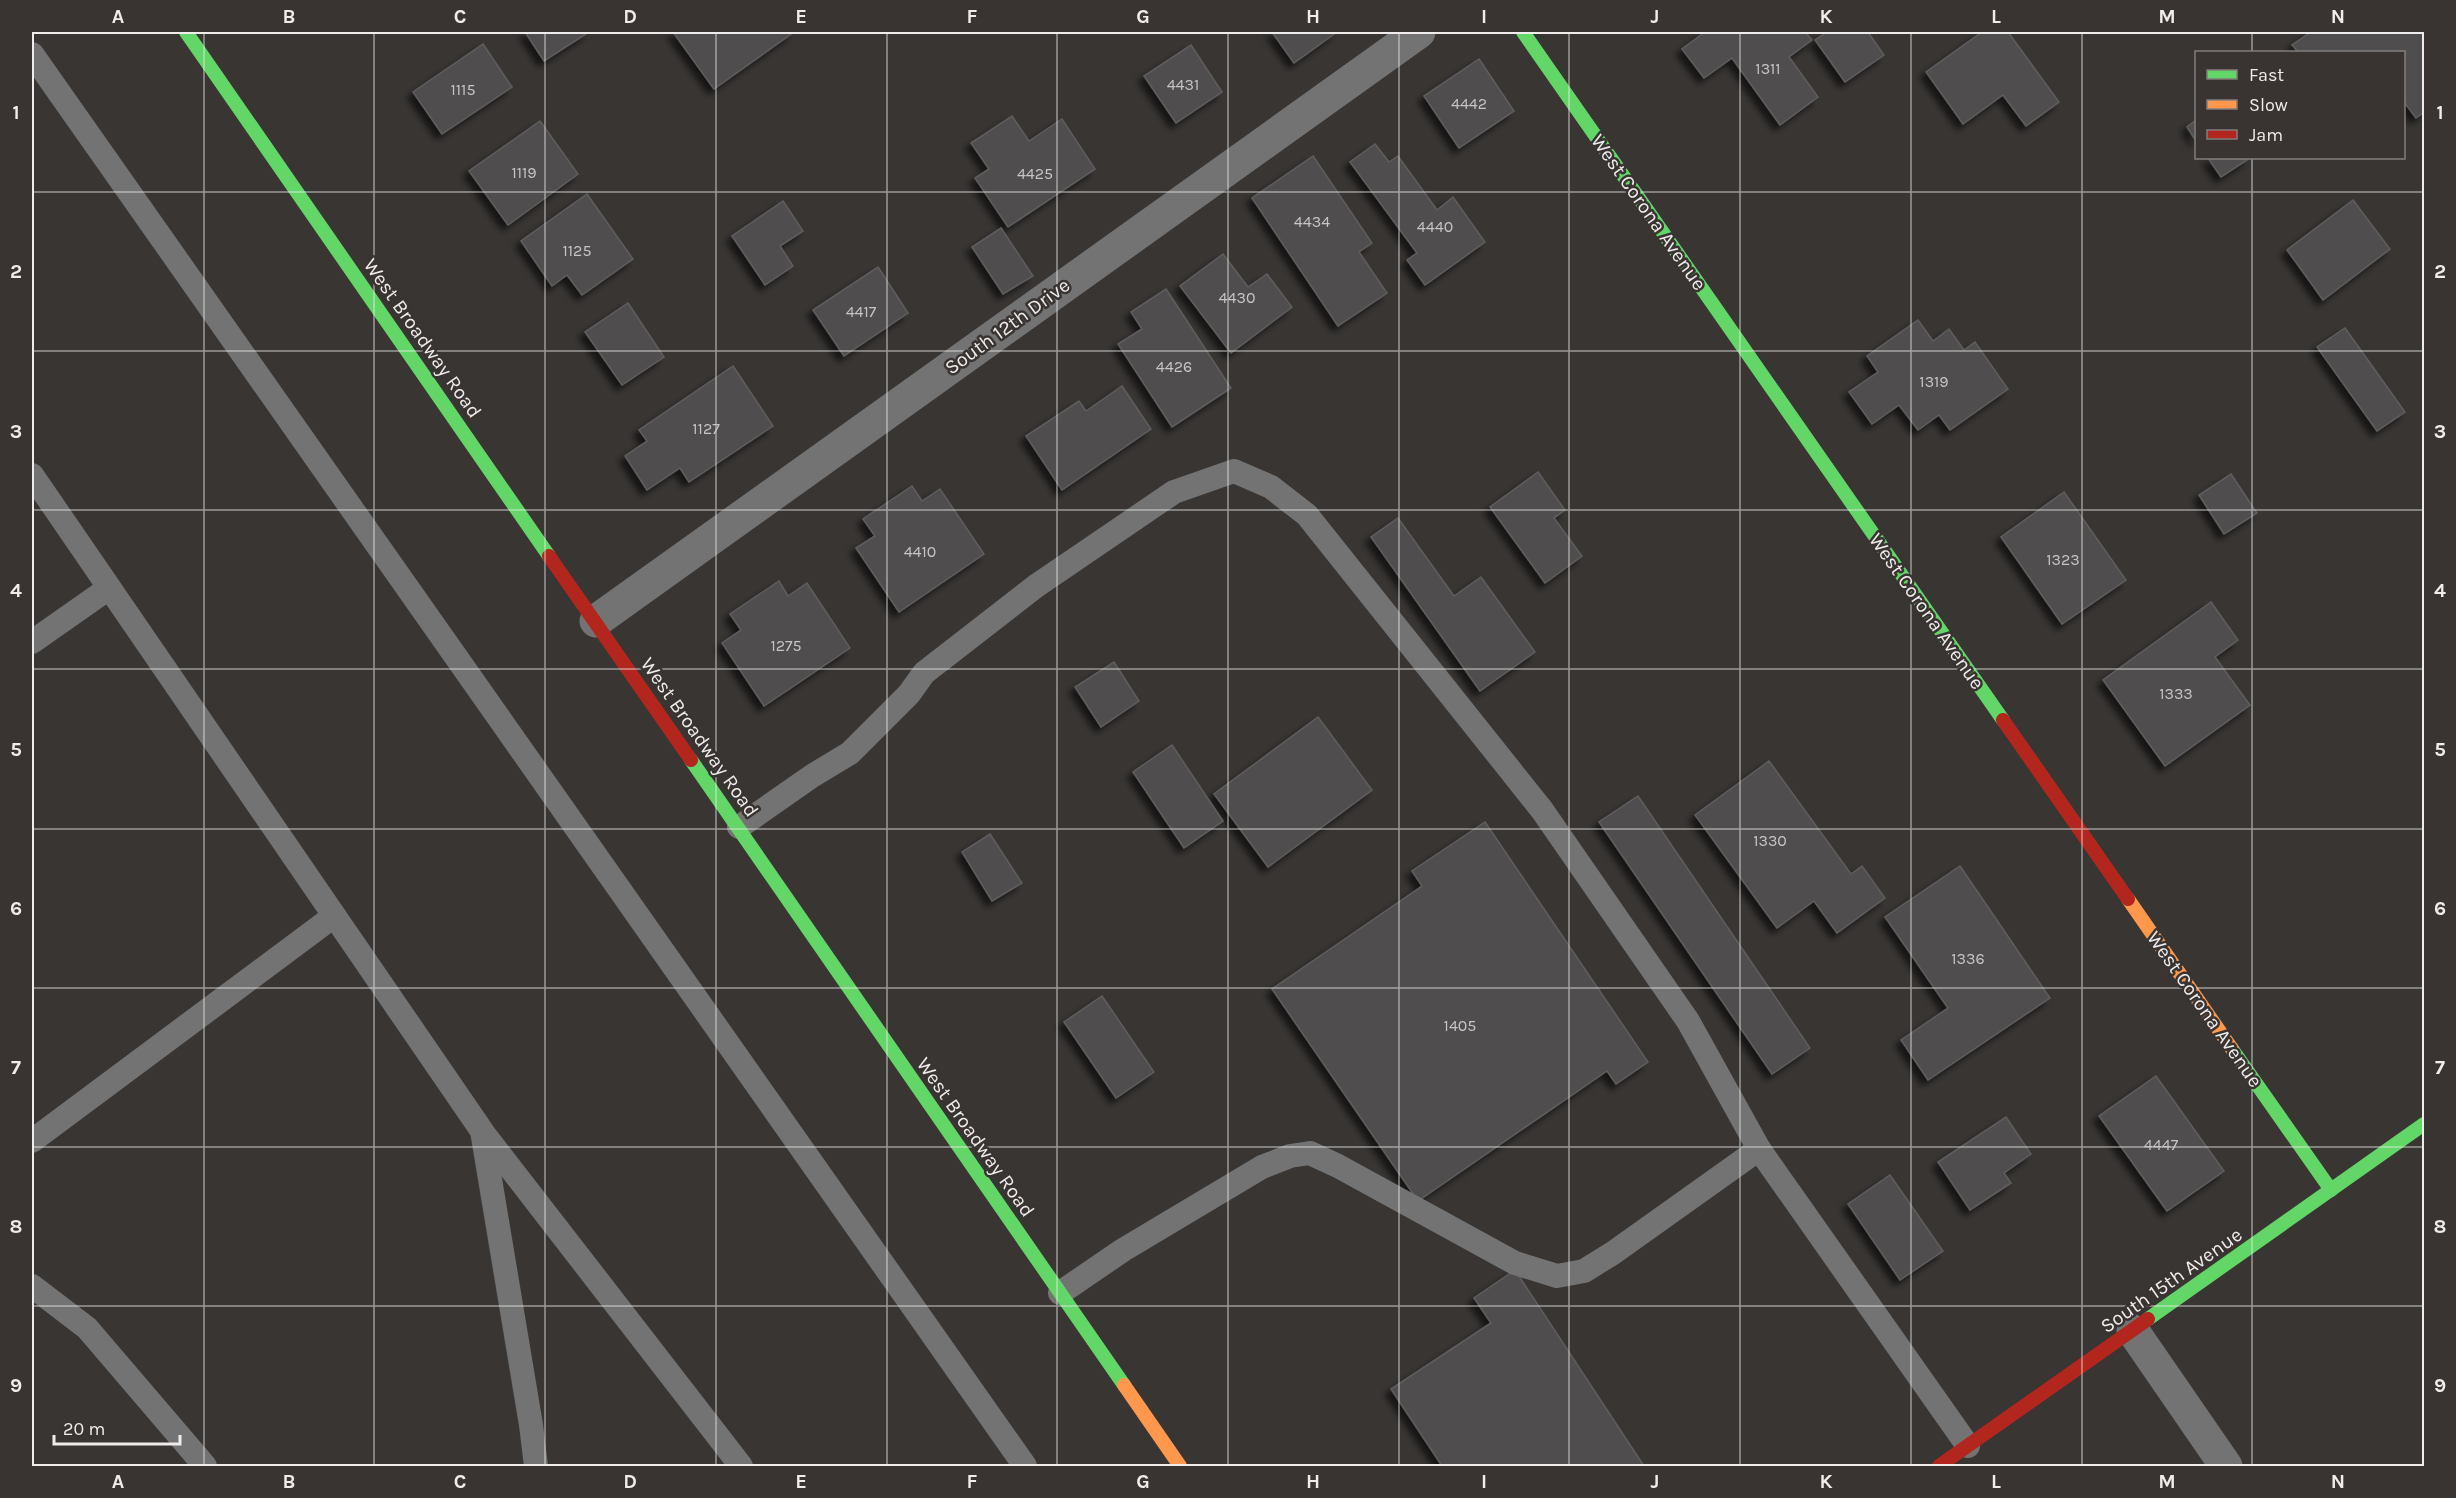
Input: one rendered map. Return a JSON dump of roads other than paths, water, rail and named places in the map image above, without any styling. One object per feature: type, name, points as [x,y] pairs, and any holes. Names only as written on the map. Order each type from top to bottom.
[{"type":"street","name":"West Broadway Road","points":[[186,32],[739,827],[1179,1467]]},
{"type":"street","name":"South 12th Drive","points":[[596,621],[1419,32]]},
{"type":"street","name":"West Corona Avenue","points":[[1523,32],[2331,1190]]},
{"type":"street","name":"South 15th Avenue","points":[[1939,1467],[2424,1124]]},
{"type":"street","points":[[2133,1331],[2226,1467]]},
{"type":"lane","points":[[32,54],[1025,1467]]},
{"type":"lane","points":[[739,827],[812,776],[850,753],[909,694],[924,673],[1036,586],[1174,492],[1234,471],[1271,487],[1307,516],[1542,810],[1688,1021],[1759,1149],[1968,1446]]},
{"type":"lane","points":[[32,475],[482,1131],[741,1467]]},
{"type":"lane","points":[[32,642],[109,588]]},
{"type":"lane","points":[[32,1141],[334,916]]},
{"type":"lane","points":[[482,1131],[536,1467]]},
{"type":"lane","points":[[1060,1293],[1123,1250],[1252,1173],[1290,1156],[1310,1153],[1515,1263],[1557,1276],[1584,1271],[1613,1253],[1759,1149]]},
{"type":"lane","points":[[32,1287],[87,1328],[205,1467]]}]
